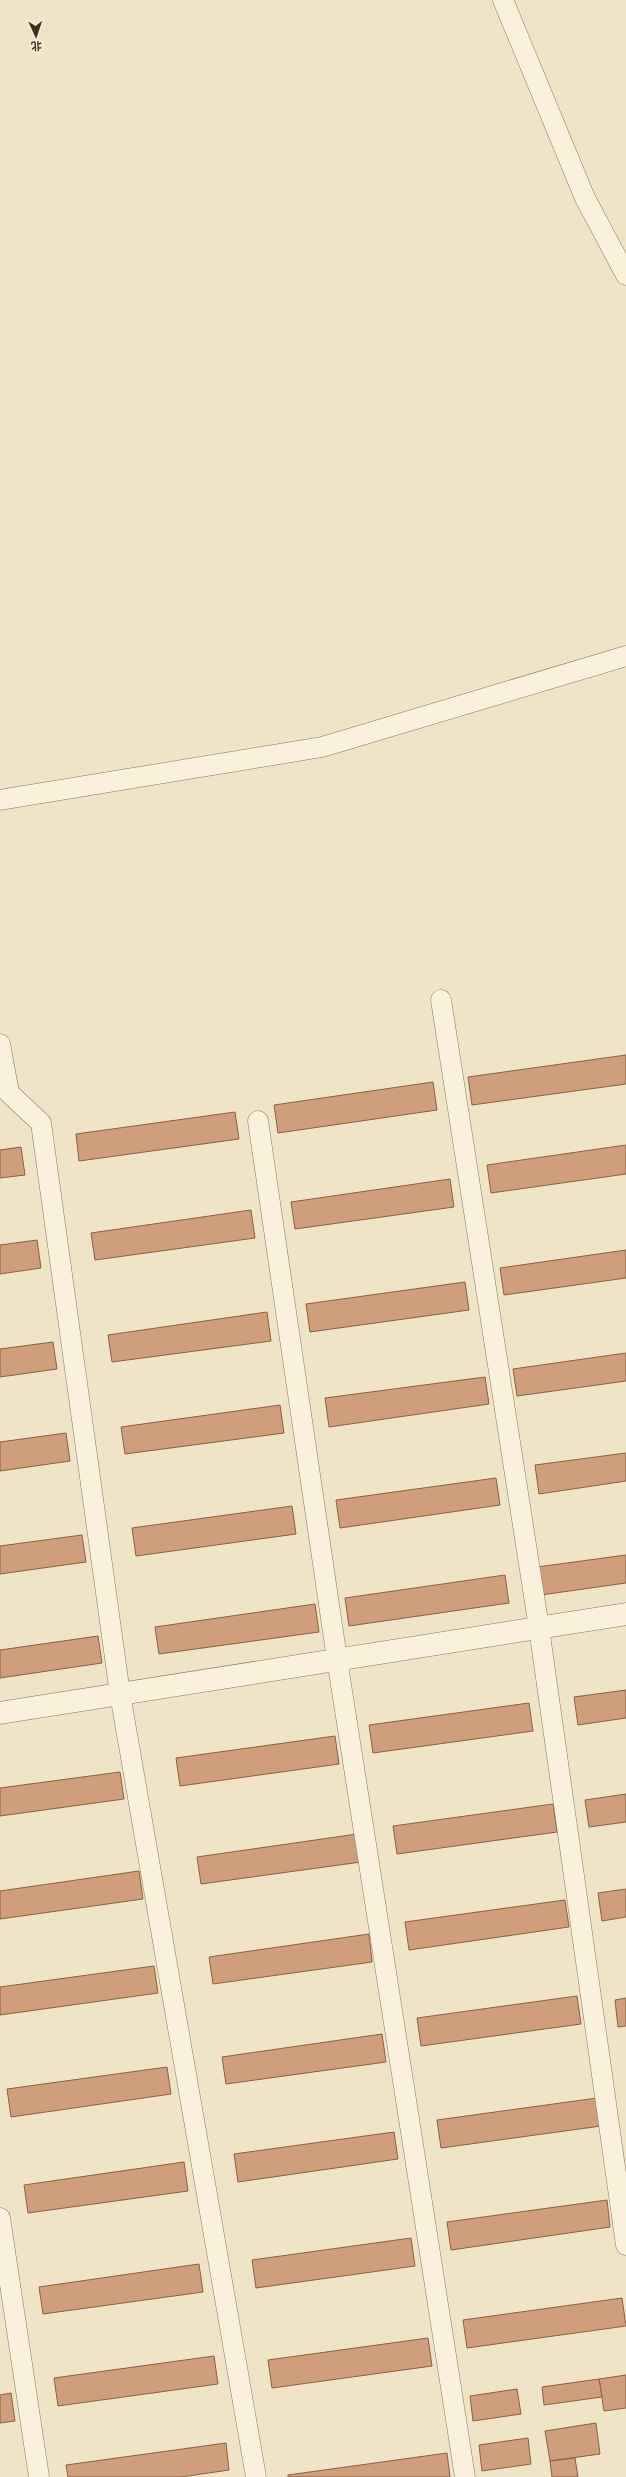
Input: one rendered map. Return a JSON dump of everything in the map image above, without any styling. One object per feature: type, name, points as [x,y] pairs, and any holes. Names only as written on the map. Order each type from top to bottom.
[{"type":"street","points":[[0,1713],[626,1614]]},
{"type":"lane","points":[[503,0],[585,198],[626,275]]},
{"type":"lane","points":[[0,800],[322,746],[626,656]]},
{"type":"lane","points":[[441,1000],[539,1628],[626,2246]]},
{"type":"lane","points":[[0,1044],[8,1093],[41,1123],[120,1694],[256,2477]]},
{"type":"lane","points":[[258,1121],[337,1660],[465,2477]]},
{"type":"lane","points":[[0,2218],[39,2477]]},
{"type":"building","points":[[626,1055],[626,1084],[472,1105],[468,1077]]},
{"type":"building","points":[[433,1082],[437,1110],[278,1133],[274,1105]]},
{"type":"building","points":[[235,1112],[239,1139],[79,1161],[76,1134]]},
{"type":"building","points":[[626,1145],[626,1174],[491,1193],[487,1165]]},
{"type":"building","points":[[21,1147],[25,1175],[0,1178],[0,1150]]},
{"type":"building","points":[[450,1179],[454,1207],[295,1229],[291,1202]]},
{"type":"building","points":[[251,1210],[255,1238],[95,1260],[91,1233]]},
{"type":"building","points":[[37,1240],[41,1268],[0,1274],[0,1245]]},
{"type":"building","points":[[626,1250],[626,1278],[504,1295],[500,1268]]},
{"type":"building","points":[[465,1282],[469,1310],[310,1332],[306,1304]]},
{"type":"building","points":[[267,1312],[271,1341],[112,1362],[108,1335]]},
{"type":"building","points":[[53,1342],[57,1369],[0,1377],[0,1349]]},
{"type":"building","points":[[626,1353],[626,1381],[517,1396],[513,1369]]},
{"type":"building","points":[[485,1377],[489,1404],[329,1427],[325,1398]]},
{"type":"building","points":[[280,1405],[284,1433],[125,1454],[121,1427]]},
{"type":"building","points":[[66,1433],[70,1461],[0,1471],[0,1442]]},
{"type":"building","points":[[626,1453],[626,1481],[539,1494],[535,1465]]},
{"type":"building","points":[[496,1478],[500,1505],[340,1528],[336,1500]]},
{"type":"building","points":[[292,1506],[296,1534],[136,1556],[132,1528]]},
{"type":"building","points":[[82,1535],[86,1562],[0,1574],[0,1546]]},
{"type":"building","points":[[626,1555],[626,1583],[541,1595],[537,1567]]},
{"type":"building","points":[[505,1575],[509,1603],[349,1626],[345,1598]]},
{"type":"building","points":[[315,1604],[319,1632],[159,1654],[155,1627]]},
{"type":"building","points":[[98,1636],[102,1663],[0,1678],[0,1650]]},
{"type":"building","points":[[626,1690],[626,1718],[578,1725],[574,1697]]},
{"type":"building","points":[[529,1703],[533,1731],[373,1753],[369,1725]]},
{"type":"building","points":[[335,1736],[339,1764],[180,1786],[176,1758]]},
{"type":"building","points":[[120,1772],[124,1799],[0,1816],[0,1788]]},
{"type":"building","points":[[626,1794],[626,1822],[589,1827],[585,1800]]},
{"type":"building","points":[[553,1804],[557,1832],[397,1854],[393,1826]]},
{"type":"building","points":[[357,1834],[361,1862],[201,1884],[197,1857]]},
{"type":"building","points":[[139,1871],[143,1899],[0,1919],[0,1891]]},
{"type":"building","points":[[626,1889],[626,1917],[602,1921],[598,1893]]},
{"type":"building","points":[[565,1900],[569,1927],[409,1950],[405,1922]]},
{"type":"building","points":[[369,1934],[372,1962],[213,1984],[209,1957]]},
{"type":"building","points":[[154,1966],[158,1993],[0,2015],[0,1987]]},
{"type":"building","points":[[577,1996],[581,2024],[421,2046],[417,2018]]},
{"type":"building","points":[[626,1998],[626,2026],[618,2027],[615,2000]]},
{"type":"building","points":[[382,2034],[386,2062],[226,2084],[222,2057]]},
{"type":"building","points":[[167,2067],[171,2094],[11,2117],[7,2089]]},
{"type":"building","points":[[597,2098],[601,2126],[441,2148],[437,2120]]},
{"type":"building","points":[[394,2132],[398,2159],[238,2182],[234,2154]]},
{"type":"building","points":[[184,2162],[188,2191],[28,2213],[24,2185]]},
{"type":"building","points":[[607,2200],[610,2227],[451,2250],[447,2222]]},
{"type":"building","points":[[411,2238],[415,2266],[256,2288],[252,2260]]},
{"type":"building","points":[[199,2264],[203,2292],[43,2314],[39,2287]]},
{"type":"building","points":[[622,2298],[626,2326],[467,2348],[463,2320]]},
{"type":"building","points":[[428,2338],[432,2366],[272,2388],[268,2360]]},
{"type":"building","points":[[214,2356],[218,2384],[58,2406],[54,2378]]},
{"type":"building","points":[[626,2375],[626,2408],[604,2411],[599,2379]]},
{"type":"building","points":[[599,2379],[602,2397],[544,2405],[542,2387]]},
{"type":"building","points":[[517,2389],[521,2414],[473,2421],[470,2396]]},
{"type":"building","points":[[11,2393],[15,2421],[0,2423],[0,2395]]},
{"type":"building","points":[[596,2423],[600,2454],[550,2461],[545,2431]]},
{"type":"building","points":[[528,2438],[531,2464],[482,2471],[479,2445]]},
{"type":"building","points":[[226,2443],[229,2470],[181,2477],[68,2477],[66,2465]]},
{"type":"building","points":[[447,2453],[450,2477],[288,2477],[288,2475]]},
{"type":"building","points":[[575,2458],[578,2477],[552,2477],[550,2461]]}]
